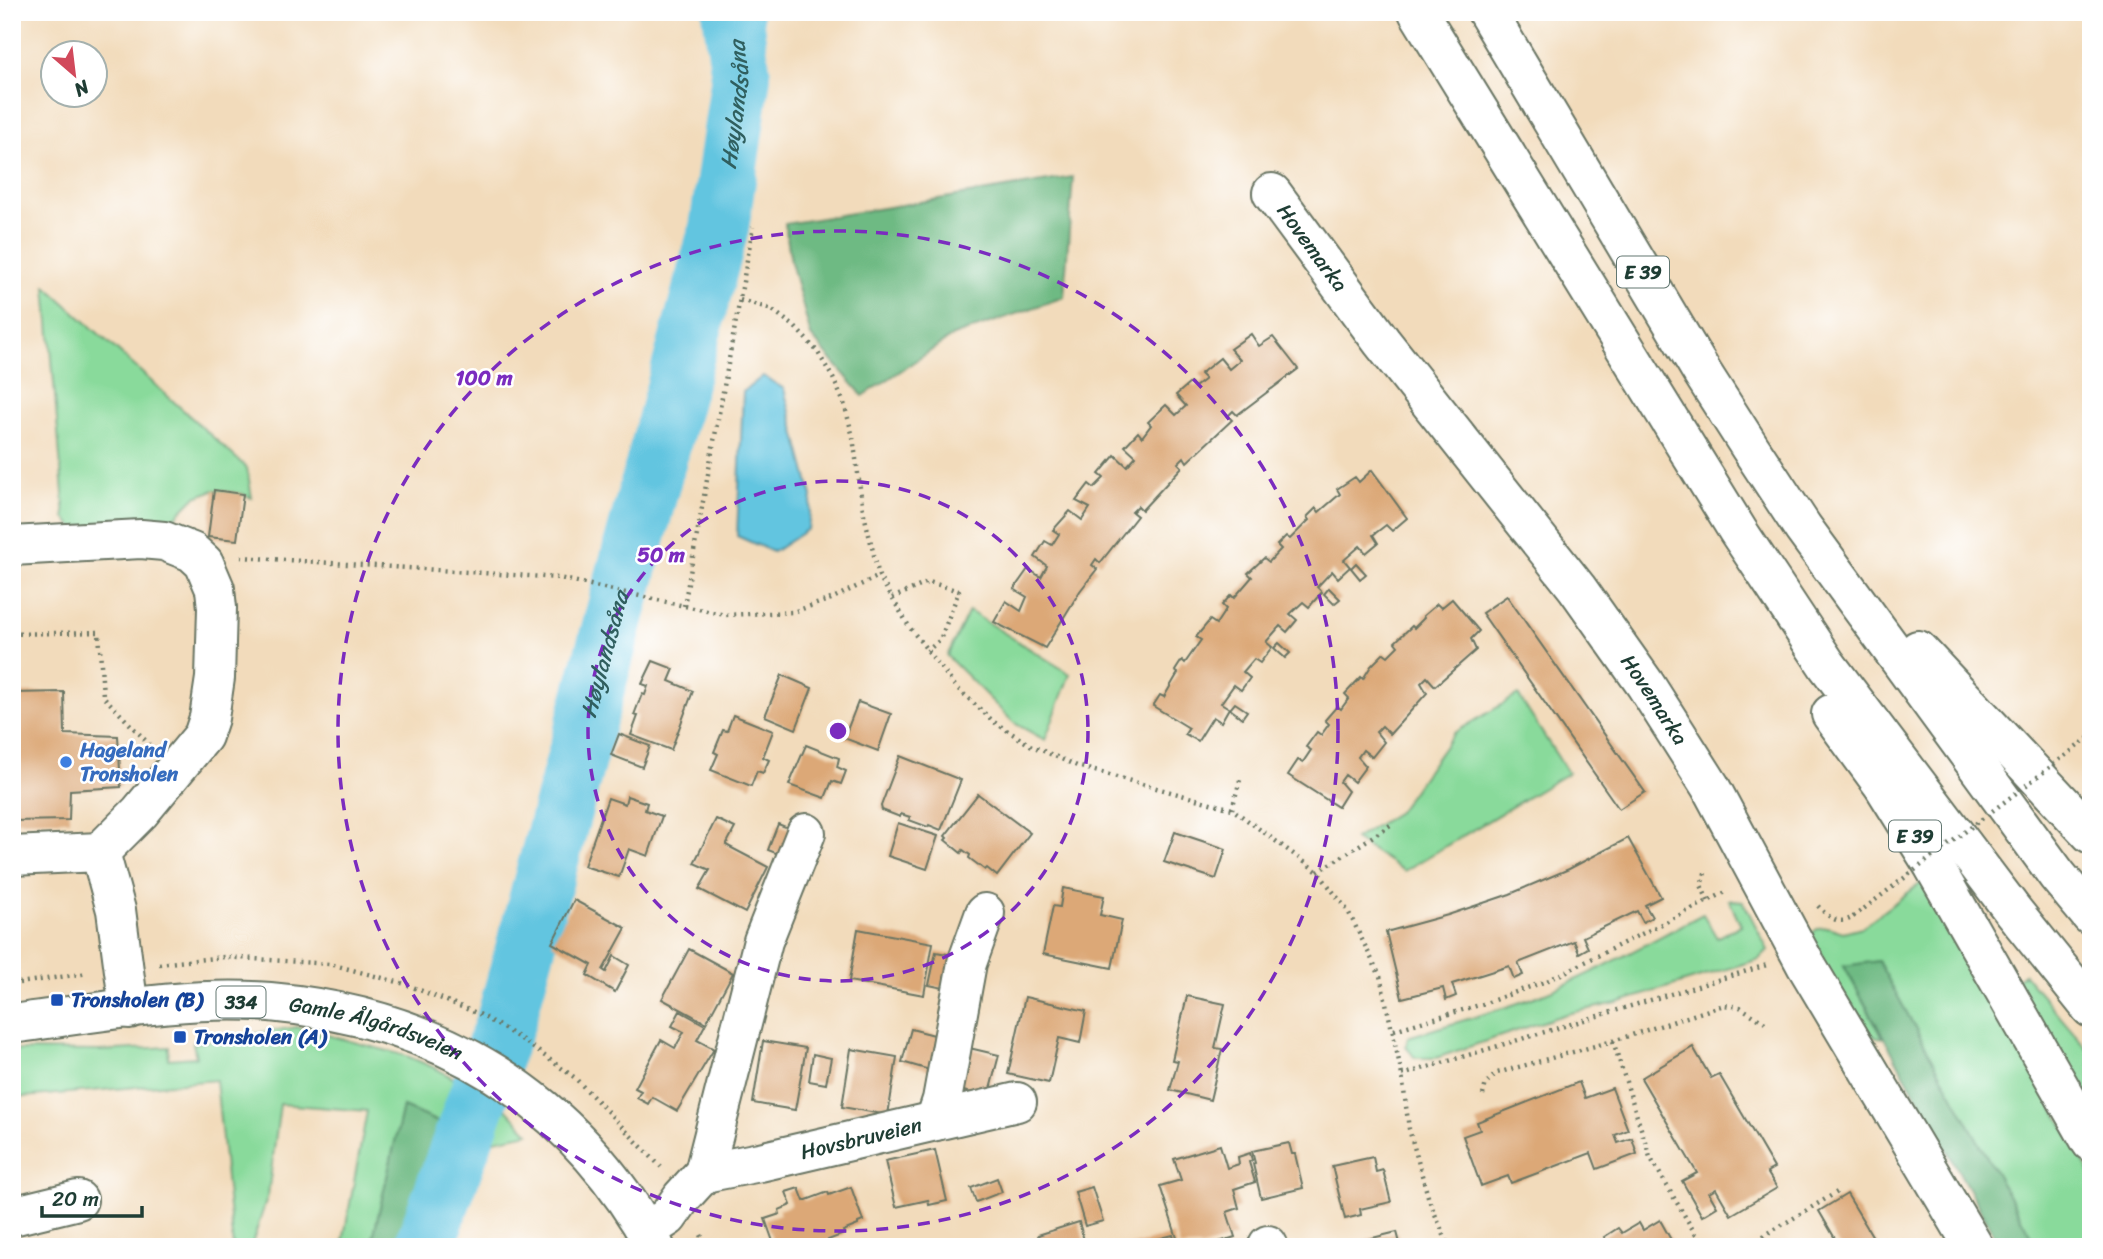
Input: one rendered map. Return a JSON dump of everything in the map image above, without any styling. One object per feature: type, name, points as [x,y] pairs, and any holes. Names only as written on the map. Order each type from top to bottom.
[{"type":"main road","name":"E 39","points":[[1418,12],[1738,531],[1827,665],[2013,911],[2091,1008]]},
{"type":"main road","name":"E 39","points":[[1487,12],[1703,374],[1804,528],[2057,874],[2091,916]]},
{"type":"main road","name":"Hovemarka","points":[[1272,193],[1382,342],[1577,588],[1645,684],[1710,786],[1801,953],[1974,1247]]},
{"type":"main road","name":"E 39","points":[[1804,528],[2091,834]]},
{"type":"main road","name":"E 39","points":[[1738,531],[1805,677],[1883,785],[1933,864],[2091,1142]]},
{"type":"main road","points":[[12,546],[141,539],[181,546],[204,563],[215,589],[217,608],[215,678],[203,736],[140,812],[100,852],[12,856]]},
{"type":"main road","points":[[651,1239],[682,1197],[704,1173],[763,941],[806,833]]},
{"type":"main road","points":[[100,852],[116,911],[129,1009]]},
{"type":"main road","points":[[935,1121],[945,1087],[968,963],[985,914]]},
{"type":"main road","name":"Gamle Ålgårdsveien","points":[[12,1024],[204,1002],[269,1002],[342,1012],[386,1024],[463,1054],[499,1074],[537,1104],[570,1135],[623,1195],[651,1239]]},
{"type":"main road","name":"Hovsbruveien","points":[[704,1173],[1017,1102]]},
{"type":"main road","points":[[12,1216],[78,1200]]},
{"type":"path","points":[[684,606],[753,227]]},
{"type":"path","points":[[740,300],[771,309],[794,326],[817,351],[834,378],[853,437],[863,510],[879,576],[910,628],[956,687],[994,722],[1030,745],[1077,766],[1232,809],[1318,872],[1348,911],[1380,976],[1394,1030],[1409,1129],[1429,1199],[1449,1247]]},
{"type":"path","points":[[204,563],[219,548],[245,558],[558,578],[725,615],[793,612],[831,599],[879,576]]},
{"type":"path","points":[[892,598],[929,582],[959,591],[940,640],[927,651]]},
{"type":"path","points":[[12,634],[99,632],[103,696],[174,770]]},
{"type":"path","points":[[1853,917],[2091,736]]},
{"type":"path","points":[[1232,809],[1240,780]]},
{"type":"path","points":[[1318,872],[1392,824]]},
{"type":"path","points":[[1705,873],[1701,885],[1708,901]]},
{"type":"path","points":[[1394,1030],[1483,1004],[1549,980],[1758,875]]},
{"type":"path","points":[[1402,1075],[1801,953]]},
{"type":"path","points":[[1483,1095],[1486,1083],[1497,1073],[1613,1041],[1724,1005],[1741,1007],[1765,1023]]},
{"type":"path","points":[[479,1014],[521,1039]]},
{"type":"path","points":[[1613,1041],[1650,1157],[1703,1247]]},
{"type":"path","points":[[1745,1247],[1839,1191]]},
{"type":"green space","points":[[1073,177],[1064,297],[953,336],[863,396],[811,336],[791,262],[785,224]]},
{"type":"green space","points":[[46,286],[247,468],[252,498],[214,490],[195,497],[169,523],[80,535],[65,518]]},
{"type":"green space","points":[[969,611],[1070,674],[1045,740],[1014,723],[947,656]]},
{"type":"green space","points":[[1518,695],[1568,773],[1404,871],[1355,839],[1398,812],[1454,733]]},
{"type":"green space","points":[[1925,880],[2091,1175],[2091,1247],[2037,1247],[1878,961],[1844,966],[1883,1038],[1866,1035],[1806,937],[1819,928],[1828,927],[1843,932],[1862,927]]},
{"type":"green space","points":[[1729,900],[1743,901],[1768,950],[1759,959],[1617,1003],[1566,1014],[1436,1058],[1415,1058],[1406,1046],[1408,1037],[1507,1007],[1582,977],[1703,914],[1717,938],[1741,925]]},
{"type":"green space","points":[[1878,961],[2037,1247],[2001,1247],[1844,966]]},
{"type":"green space","points":[[2024,974],[2091,1053],[2091,1116],[2015,981]]},
{"type":"green space","points":[[297,1027],[407,1056],[437,1069],[504,1106],[529,1133],[485,1142],[403,1107],[371,1247],[342,1247],[367,1111],[280,1104],[268,1195],[251,1247],[233,1247],[216,1080],[12,1098],[12,1050],[99,1051],[169,1047],[168,1059],[196,1057],[193,1043]]},
{"type":"green space","points":[[403,1107],[485,1142],[446,1247],[371,1247]]},
{"type":"water","points":[[763,376],[784,389],[812,496],[808,529],[773,552],[737,536],[743,392]]},
{"type":"building","points":[[1251,334],[1259,346],[1273,337],[1298,369],[1237,415],[1233,411],[1228,416],[1232,420],[1187,462],[1184,457],[1178,463],[1182,467],[1142,510],[1138,506],[1132,512],[1137,516],[1100,563],[1096,559],[1092,565],[1097,569],[1080,591],[1045,648],[994,622],[1006,601],[1021,611],[1027,597],[1014,589],[1028,569],[1041,577],[1047,566],[1035,557],[1045,541],[1052,545],[1059,534],[1053,530],[1070,511],[1082,520],[1090,508],[1076,501],[1089,484],[1094,488],[1104,478],[1099,474],[1115,455],[1127,466],[1136,456],[1125,446],[1138,432],[1142,437],[1151,425],[1148,422],[1166,405],[1176,415],[1186,406],[1176,395],[1190,383],[1195,387],[1205,379],[1200,374],[1220,358],[1229,369],[1240,360],[1230,349]]},
{"type":"building","points":[[1372,470],[1407,518],[1392,531],[1386,525],[1373,535],[1378,543],[1366,553],[1360,546],[1344,560],[1350,567],[1338,578],[1332,571],[1317,587],[1322,592],[1309,607],[1303,602],[1290,614],[1297,620],[1287,632],[1280,626],[1266,642],[1272,647],[1260,663],[1254,659],[1243,672],[1250,678],[1241,690],[1234,685],[1221,703],[1229,708],[1221,722],[1213,717],[1198,741],[1185,734],[1189,728],[1153,706],[1160,695],[1164,697],[1182,660],[1185,663],[1201,640],[1196,637],[1210,620],[1216,624],[1226,609],[1222,605],[1231,595],[1234,598],[1252,577],[1248,573],[1264,558],[1269,562],[1281,549],[1277,545],[1286,536],[1290,539],[1309,520],[1307,517],[1316,508],[1319,512],[1340,494],[1337,489],[1355,477],[1359,482]]},
{"type":"building","points":[[214,490],[243,494],[237,540],[208,537]]},
{"type":"building","points":[[1356,563],[1366,574],[1360,579],[1351,568]]},
{"type":"building","points":[[1329,588],[1340,599],[1334,604],[1324,594]]},
{"type":"building","points":[[1507,596],[1645,792],[1619,809],[1482,613]]},
{"type":"building","points":[[1452,599],[1479,631],[1471,639],[1476,650],[1435,686],[1427,677],[1421,683],[1427,693],[1390,734],[1382,726],[1376,732],[1384,742],[1372,757],[1363,750],[1358,757],[1366,766],[1354,782],[1345,775],[1340,782],[1348,791],[1338,807],[1288,775],[1298,760],[1303,762],[1311,750],[1306,747],[1317,732],[1321,735],[1329,724],[1325,720],[1337,706],[1341,709],[1349,698],[1345,694],[1361,677],[1363,679],[1371,666],[1384,653],[1388,656],[1398,646],[1395,642],[1412,626],[1414,628],[1437,604],[1441,608]]},
{"type":"building","points":[[1279,643],[1290,653],[1285,658],[1274,648]]},
{"type":"building","points":[[653,661],[674,669],[669,681],[693,691],[671,750],[631,735],[638,716],[634,715],[648,686],[642,684]]},
{"type":"building","points":[[782,675],[812,688],[796,729],[765,716]]},
{"type":"building","name":"Hageland Tronsholen","points":[[64,692],[65,734],[118,736],[121,787],[70,790],[69,820],[12,821],[12,693]]},
{"type":"building","points":[[858,702],[891,714],[878,751],[844,738]]},
{"type":"building","points":[[1235,703],[1247,711],[1242,718],[1230,709]]},
{"type":"building","points":[[733,715],[773,731],[763,757],[769,760],[763,773],[757,771],[751,786],[711,770],[718,754],[714,752]]},
{"type":"building","points":[[619,734],[650,746],[642,767],[611,755]]},
{"type":"building","points":[[806,745],[839,758],[837,767],[846,771],[841,784],[832,781],[825,798],[789,785]]},
{"type":"building","points":[[900,756],[961,780],[941,830],[909,820],[910,817],[901,814],[900,817],[882,810],[881,806]]},
{"type":"building","points":[[978,794],[1030,833],[997,876],[945,840],[945,836]]},
{"type":"building","points":[[627,796],[647,803],[645,810],[662,816],[648,856],[629,849],[619,877],[584,866],[608,798],[625,804]]},
{"type":"building","points":[[716,819],[735,828],[726,845],[768,867],[745,913],[699,889],[710,870],[694,863]]},
{"type":"building","points":[[898,823],[938,836],[927,869],[888,856]]},
{"type":"building","points":[[778,824],[796,831],[786,857],[768,850]]},
{"type":"building","points":[[1175,832],[1226,849],[1216,879],[1164,862]]},
{"type":"building","points":[[1628,838],[1661,897],[1645,905],[1652,917],[1643,922],[1637,911],[1583,937],[1588,948],[1579,953],[1574,941],[1518,963],[1523,975],[1514,979],[1509,966],[1452,984],[1456,996],[1446,1000],[1443,988],[1402,998],[1386,932],[1510,894],[1569,869]]},
{"type":"building","points":[[1063,888],[1104,896],[1100,915],[1122,920],[1112,968],[1043,954],[1053,906],[1060,907]]},
{"type":"building","points":[[574,900],[626,928],[603,970],[606,972],[614,956],[629,965],[615,992],[587,975],[592,965],[552,943]]},
{"type":"building","points":[[858,929],[933,943],[924,995],[849,981]]},
{"type":"building","points":[[689,949],[733,973],[706,1023],[662,999]]},
{"type":"building","points":[[936,952],[959,956],[953,990],[929,985]]},
{"type":"building","points":[[1187,996],[1225,1004],[1215,1048],[1222,1049],[1210,1100],[1170,1090],[1178,1061],[1172,1060]]},
{"type":"building","points":[[1025,997],[1086,1011],[1080,1043],[1059,1038],[1049,1083],[1008,1074]]},
{"type":"building","points":[[680,1011],[705,1025],[697,1040],[714,1049],[677,1111],[652,1097],[648,1104],[637,1098],[641,1091],[635,1088],[661,1040],[675,1048],[684,1032],[672,1026]]},
{"type":"building","points":[[911,1029],[942,1037],[933,1071],[902,1062]]},
{"type":"building","points":[[763,1041],[806,1048],[795,1110],[753,1103]]},
{"type":"building","points":[[965,1047],[999,1055],[988,1097],[955,1089]]},
{"type":"building","points":[[1693,1047],[1711,1078],[1719,1074],[1774,1168],[1767,1172],[1777,1188],[1731,1215],[1716,1189],[1709,1193],[1717,1207],[1702,1216],[1682,1181],[1697,1173],[1641,1078]]},
{"type":"building","points":[[851,1049],[897,1057],[888,1115],[842,1107]]},
{"type":"building","points":[[813,1054],[831,1058],[826,1084],[809,1081]]},
{"type":"building","points":[[1579,1082],[1585,1098],[1612,1088],[1628,1130],[1615,1135],[1618,1143],[1632,1138],[1637,1154],[1597,1169],[1591,1153],[1511,1183],[1508,1176],[1481,1186],[1463,1136],[1480,1130],[1477,1122]]},
{"type":"building","points":[[1289,1143],[1292,1154],[1295,1154],[1303,1188],[1261,1198],[1252,1151]]},
{"type":"building","points":[[1220,1145],[1227,1168],[1239,1164],[1238,1157],[1250,1153],[1252,1160],[1249,1162],[1255,1182],[1234,1189],[1239,1208],[1227,1212],[1235,1237],[1203,1247],[1180,1247],[1160,1186],[1181,1180],[1174,1159]]},
{"type":"building","points":[[935,1150],[947,1201],[929,1205],[928,1200],[896,1207],[885,1161]]},
{"type":"building","points":[[1373,1157],[1376,1172],[1383,1170],[1391,1202],[1360,1209],[1361,1215],[1345,1219],[1332,1166]]},
{"type":"building","points":[[997,1178],[1002,1192],[976,1202],[971,1188]]},
{"type":"building","points":[[851,1187],[863,1221],[858,1225],[828,1240],[830,1244],[823,1247],[775,1247],[765,1219],[780,1214],[779,1210],[791,1205],[786,1192],[799,1188],[804,1201]]},
{"type":"building","points":[[1092,1187],[1103,1221],[1085,1226],[1075,1192]]},
{"type":"building","points":[[1847,1194],[1879,1247],[1840,1247],[1819,1211]]},
{"type":"building","points":[[1660,1220],[1675,1247],[1599,1247],[1607,1242],[1604,1237],[1618,1228],[1622,1233],[1639,1223],[1643,1230]]},
{"type":"building","points":[[1079,1222],[1085,1244],[1078,1247],[1042,1247],[1038,1235]]},
{"type":"building","points":[[1397,1232],[1401,1247],[1365,1247],[1364,1240]]},
{"type":"building","points":[[1173,1235],[1176,1247],[1130,1247],[1130,1246]]},
{"type":"waterway","name":"Høylandsåna","points":[[424,1247],[506,1020],[719,228],[741,76],[732,12]]},
{"type":"place","name":"Hageland Tronsholen","points":[[66,762]]},
{"type":"place","name":"Tronsholen (B)","points":[[57,1000]]},
{"type":"place","name":"Tronsholen (A)","points":[[180,1037]]}]
